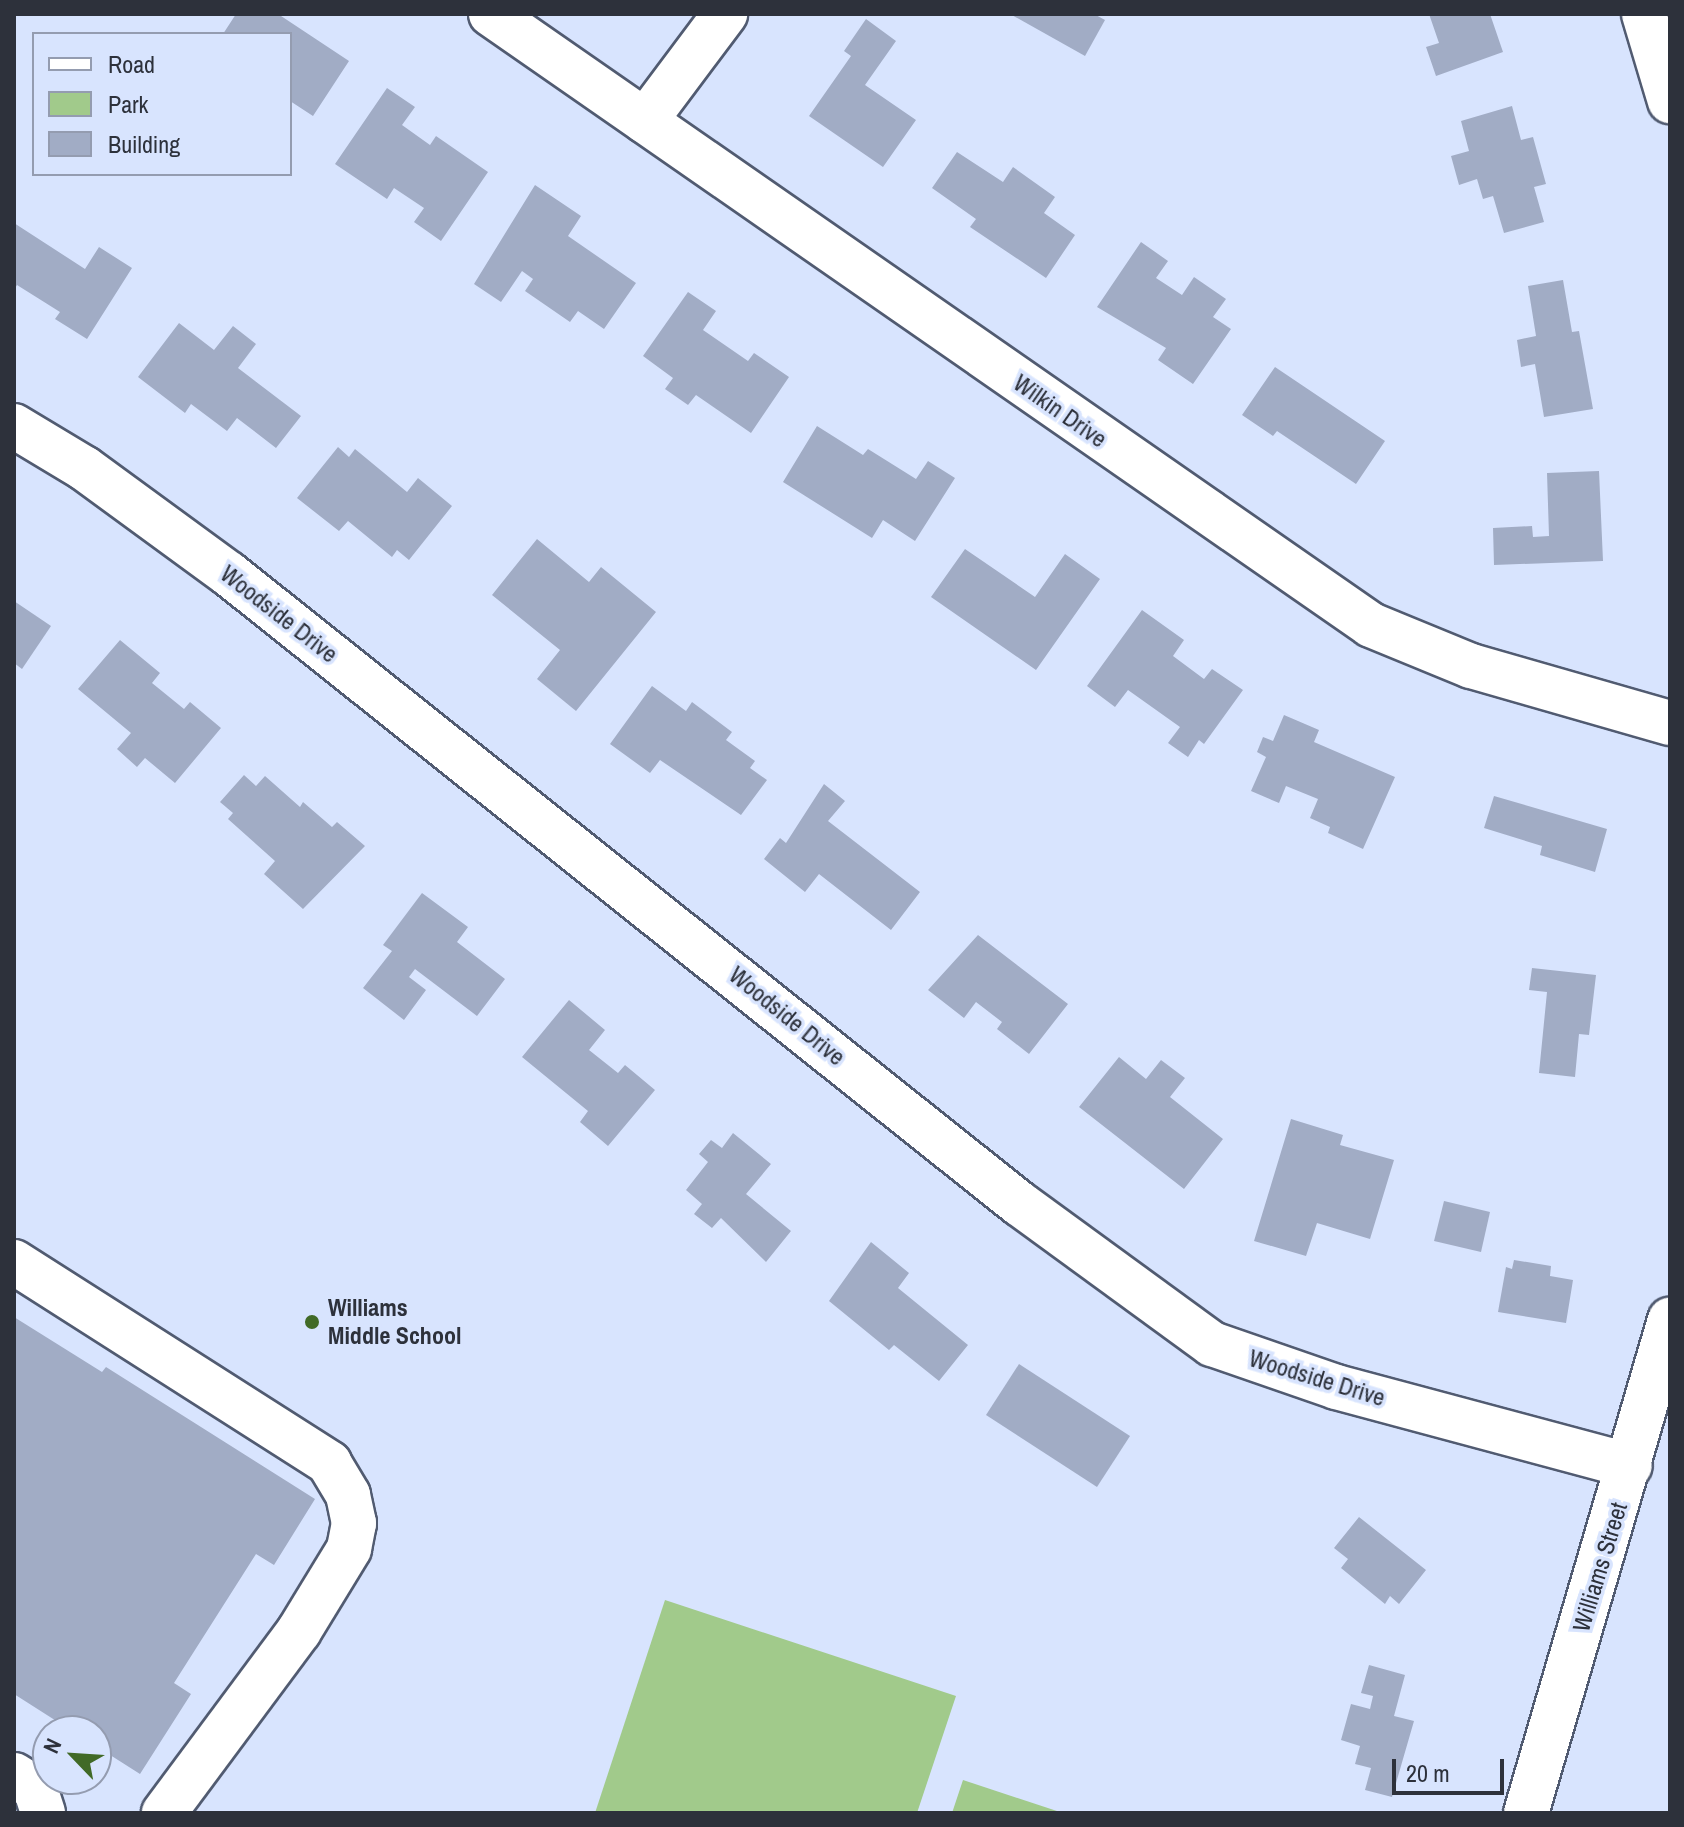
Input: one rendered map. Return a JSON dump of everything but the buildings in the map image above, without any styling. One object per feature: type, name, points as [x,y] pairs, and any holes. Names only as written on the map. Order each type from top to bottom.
[{"type":"street","name":"Wilkin Drive","points":[[491,14],[1371,625],[1514,680],[1670,723]]},
{"type":"street","points":[[645,121],[725,14]]},
{"type":"street","points":[[1644,14],[1670,101]]},
{"type":"street","name":"Woodside Drive","points":[[14,426],[84,468],[229,574],[1020,1204],[1212,1344],[1336,1387],[1630,1466]]},
{"type":"street","points":[[14,1262],[329,1463],[348,1495],[354,1523],[349,1549],[299,1631],[164,1813]]},
{"type":"street","name":"Williams Street","points":[[1526,1813],[1630,1466],[1670,1320]]},
{"type":"street","points":[[14,1775],[35,1788],[43,1813]]},
{"type":"green space","points":[[665,1600],[956,1696],[917,1813],[595,1813]]},
{"type":"green space","points":[[963,1780],[1063,1813],[952,1813]]},
{"type":"place","name":"Williams Middle School","points":[[312,1322]]}]
